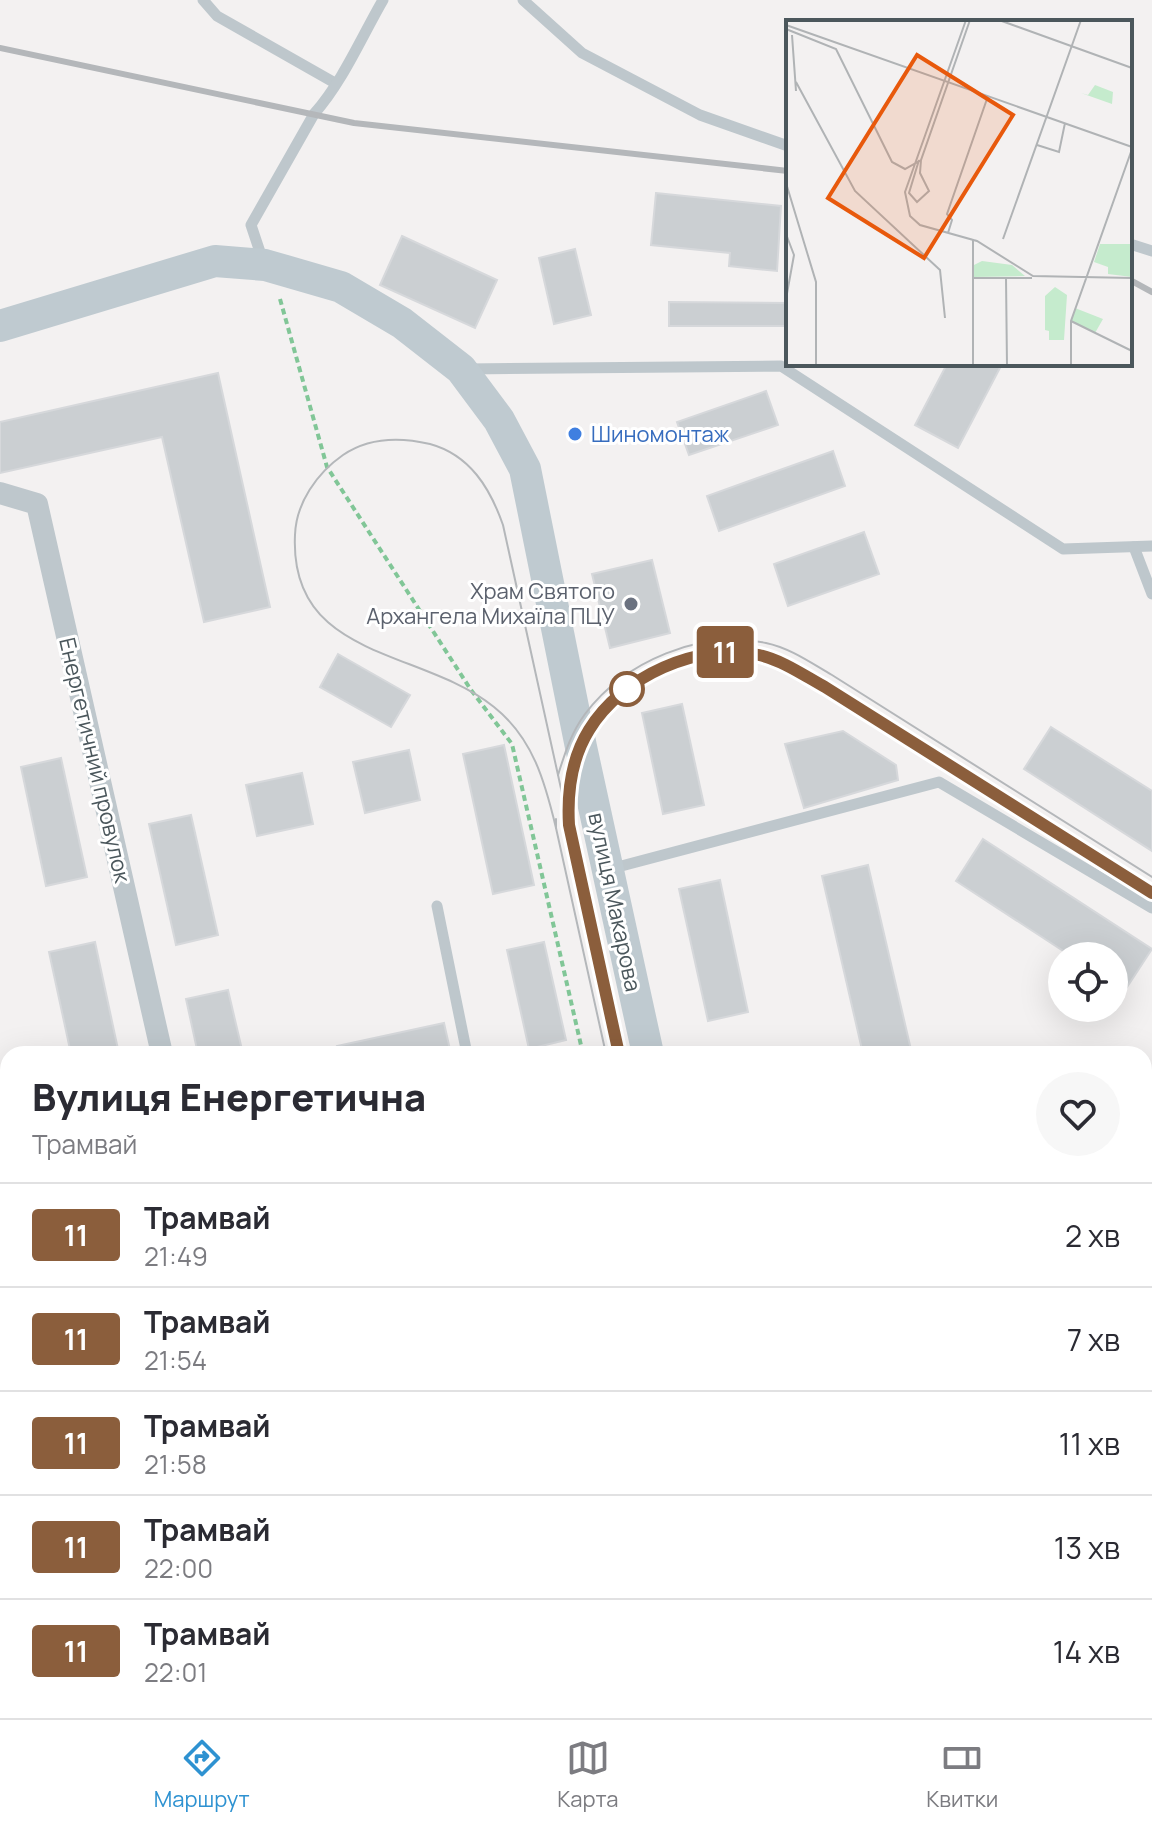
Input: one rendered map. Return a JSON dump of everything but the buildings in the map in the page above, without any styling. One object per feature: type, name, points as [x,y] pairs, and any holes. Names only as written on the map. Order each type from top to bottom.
[{"type":"main road","name":"вулиця Макарова","points":[[0,326],[215,261],[271,276],[341,287],[402,323],[461,369],[499,420],[525,469],[646,1046]]},
{"type":"street","name":"Енергетичний провулок","points":[[0,493],[37,504],[160,1046]]},
{"type":"lane","points":[[203,0],[217,16],[335,83]]},
{"type":"lane","points":[[271,276],[251,225],[314,114],[361,43],[383,0]]},
{"type":"lane","points":[[523,0],[582,53],[700,115],[786,145]]},
{"type":"lane","points":[[1132,245],[1152,251]]},
{"type":"lane","points":[[461,369],[781,366],[1063,549],[1152,546]]},
{"type":"lane","points":[[1134,547],[1152,594]]},
{"type":"lane","points":[[608,870],[939,782],[1152,908]]},
{"type":"lane","points":[[437,906],[465,1046]]},
{"type":"path","points":[[271,276],[327,467],[471,690],[512,744],[581,1046]]},
{"type":"tram line","points":[[556,828],[536,762],[519,733],[494,707],[464,688],[365,646],[336,629],[313,606],[299,576],[296,523],[304,500],[317,480],[334,462],[353,449],[385,440],[430,444],[444,449],[467,465],[492,498],[503,525],[569,825]]},
{"type":"tram line","points":[[558,775],[572,736],[585,714],[602,695],[643,665],[691,645],[741,640],[766,643],[792,652],[832,675],[1152,877]]},
{"type":"tram line","points":[[617,1046],[569,825],[573,772],[581,749],[606,709],[645,678],[691,658],[736,652],[768,657],[785,664],[1152,893]]},
{"type":"tram line","name":"11","points":[[617,1046],[569,825],[569,787],[573,767],[589,730],[613,701],[663,668],[701,655],[742,652],[762,655],[781,663],[825,687],[1152,893]]},
{"type":"tram line","points":[[556,819],[604,1046]]},
{"type":"railway","points":[[0,48],[354,123],[786,171]]},
{"type":"railway","points":[[1132,281],[1152,292]]},
{"type":"place","name":"Шиномонтаж","points":[[575,434]]},
{"type":"place","name":"Храм Святого Архангела Михаїла ПЦУ","points":[[631,604]]}]
